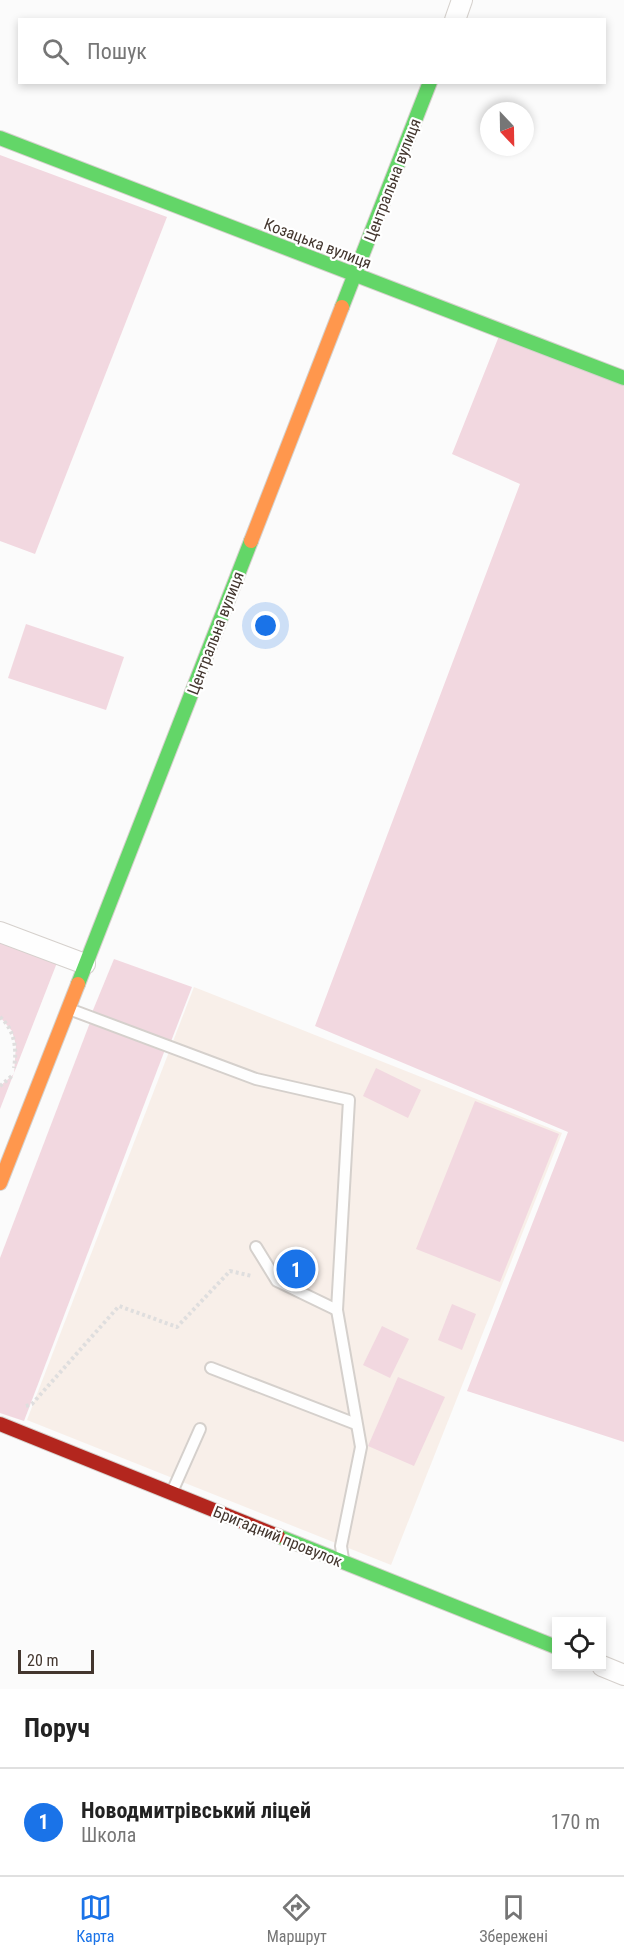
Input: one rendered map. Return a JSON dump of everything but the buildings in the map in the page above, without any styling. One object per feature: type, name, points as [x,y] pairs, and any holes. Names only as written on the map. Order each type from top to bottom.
[{"type":"street","points":[[455,18],[462,0]]},
{"type":"street","name":"Центральна вулиця","points":[[1,1176],[429,84]]},
{"type":"street","name":"Козацька вулиця","points":[[0,138],[624,378]]},
{"type":"street","points":[[0,932],[85,964]]},
{"type":"street","name":"Бригадний провулок","points":[[0,1424],[552,1645]]},
{"type":"street","points":[[606,1668],[624,1675]]},
{"type":"lane","points":[[68,1008],[256,1079],[349,1100],[336,1310],[360,1447],[341,1546],[344,1562]]},
{"type":"lane","points":[[256,1247],[277,1281],[336,1310]]},
{"type":"lane","points":[[211,1368],[356,1424]]},
{"type":"lane","points":[[172,1493],[200,1429]]},
{"type":"path","points":[[0,1017],[12,1031],[16,1045],[16,1059],[14,1074],[0,1086]]},
{"type":"path","points":[[21,1408],[32,1404],[119,1306],[177,1327],[230,1271],[277,1281]]},
{"type":"shaded area","points":[[0,155],[167,217],[35,554],[0,541]]},
{"type":"shaded area","points":[[501,331],[624,378],[624,1442],[467,1391],[568,1132],[315,1026],[520,484],[452,454]]},
{"type":"shaded area","points":[[26,624],[124,657],[106,710],[8,678]]},
{"type":"shaded area","points":[[0,932],[60,955],[14,1073],[16,1045],[12,1031],[0,1017]]},
{"type":"shaded area","points":[[114,959],[192,987],[170,1044],[91,1015]]},
{"type":"shaded area","points":[[194,987],[562,1133],[391,1565],[27,1420]]},
{"type":"shaded area","points":[[91,1020],[166,1047],[24,1421],[0,1413],[0,1258]]},
{"type":"shaded area","points":[[376,1068],[421,1090],[408,1118],[363,1096]]},
{"type":"shaded area","points":[[13,1074],[0,1109],[0,1086]]},
{"type":"shaded area","points":[[475,1101],[559,1134],[500,1282],[416,1249]]},
{"type":"shaded area","points":[[452,1304],[476,1314],[462,1350],[438,1340]]},
{"type":"shaded area","points":[[382,1326],[409,1339],[390,1378],[363,1365]]},
{"type":"shaded area","points":[[398,1377],[445,1397],[414,1466],[368,1446]]},
{"type":"traffic: fast","points":[[342,307],[429,84]]},
{"type":"traffic: fast","points":[[0,138],[624,378]]},
{"type":"traffic: fast","points":[[78,984],[251,541]]},
{"type":"traffic: fast","points":[[278,1536],[552,1645]]},
{"type":"traffic: slow","points":[[251,541],[342,307]]},
{"type":"traffic: slow","points":[[0,1183],[78,984]]},
{"type":"traffic: jam","points":[[0,1424],[278,1536]]},
{"type":"place","name":"Новодмитрівський ліцей","points":[[296,1269]]}]
